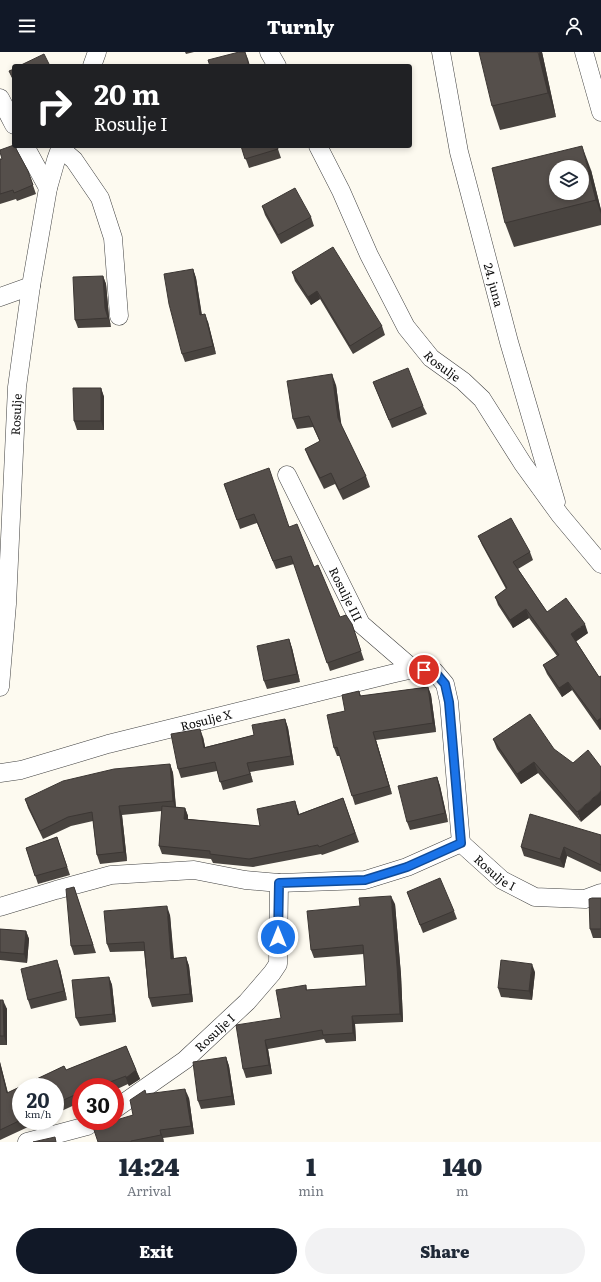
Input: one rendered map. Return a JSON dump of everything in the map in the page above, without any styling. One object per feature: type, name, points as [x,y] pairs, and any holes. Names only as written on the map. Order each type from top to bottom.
[{"type":"street","points":[[93,64],[97,52]]},
{"type":"street","points":[[269,52],[276,64]]},
{"type":"street","name":"24. juna","points":[[441,52],[459,152],[509,342],[560,515]]},
{"type":"street","points":[[584,52],[601,112]]},
{"type":"street","points":[[0,98],[12,121]]},
{"type":"street","points":[[26,148],[48,188]]},
{"type":"street","name":"Rosulje","points":[[0,687],[7,604],[17,387],[48,188],[61,148]]},
{"type":"street","points":[[62,148],[74,160],[100,198],[113,238],[119,316]]},
{"type":"street","name":"Rosulje","points":[[319,148],[341,191],[369,255],[406,327],[431,358],[463,381],[482,399],[524,464],[560,515],[601,564]]},
{"type":"street","points":[[0,297],[32,286]]},
{"type":"street","name":"Rosulje III","points":[[287,475],[361,624],[413,669]]},
{"type":"street","points":[[0,907],[111,875],[194,870],[245,880],[279,883],[365,880],[407,867],[461,843],[449,702],[445,684],[434,671],[413,669]]},
{"type":"street","name":"Rosulje X","points":[[0,773],[21,770],[108,744],[413,669]]},
{"type":"street","name":"Rosulje I","points":[[461,843],[502,880],[535,897],[585,899],[601,893]]},
{"type":"street","name":"Rosulje I","points":[[124,1103],[185,1060],[247,1002],[272,973],[278,964],[279,883]]},
{"type":"street","points":[[27,1142],[72,1130]]},
{"type":"building","points":[[239,52],[245,52],[248,64],[209,64],[208,60]]},
{"type":"building","points":[[479,52],[538,52],[548,93],[492,106]]},
{"type":"building","points":[[44,54],[49,64],[23,64]]},
{"type":"building","points":[[12,70],[12,77],[9,71]]},
{"type":"building","points":[[12,146],[12,148],[16,148],[28,171],[33,185],[14,193],[13,190],[0,194],[0,159],[2,159],[0,150]]},
{"type":"building","points":[[582,146],[586,160],[549,160],[549,200],[589,200],[589,173],[596,200],[505,223],[492,168]]},
{"type":"building","points":[[242,148],[278,149],[245,159]]},
{"type":"building","points":[[295,188],[311,217],[278,235],[262,206]]},
{"type":"building","points":[[333,247],[382,326],[350,346],[317,291],[308,297],[292,272]]},
{"type":"building","points":[[193,269],[200,315],[205,314],[213,346],[182,354],[169,304],[164,274]]},
{"type":"building","points":[[103,276],[105,308],[108,318],[75,320],[73,277]]},
{"type":"building","points":[[408,368],[423,406],[389,420],[373,382]]},
{"type":"building","points":[[332,374],[338,418],[366,476],[339,490],[331,473],[320,478],[305,449],[320,441],[309,416],[293,419],[287,381]]},
{"type":"building","points":[[73,388],[101,388],[101,421],[74,421]]},
{"type":"building","points":[[269,468],[289,527],[297,524],[314,567],[318,565],[340,617],[346,615],[352,624],[361,651],[327,663],[291,556],[273,561],[254,514],[237,520],[224,484]]},
{"type":"building","points":[[511,518],[530,552],[513,562],[547,612],[566,598],[585,624],[571,634],[599,677],[601,676],[601,718],[597,721],[568,682],[559,688],[543,665],[559,655],[526,609],[510,620],[495,597],[507,588],[478,536]]},
{"type":"building","points":[[289,639],[297,674],[264,681],[257,646]]},
{"type":"building","points":[[428,687],[433,723],[373,732],[389,786],[352,796],[337,747],[334,748],[327,715],[345,711],[342,695],[359,691],[360,696]]},
{"type":"building","points":[[530,714],[554,749],[573,763],[588,750],[601,767],[601,791],[577,812],[534,762],[517,774],[493,739]]},
{"type":"building","points":[[285,719],[291,756],[247,763],[250,774],[220,782],[215,762],[178,769],[171,734],[200,729],[204,748],[254,735],[252,725]]},
{"type":"building","points":[[170,764],[173,801],[119,806],[124,852],[97,855],[92,812],[68,817],[40,831],[25,799],[63,781],[114,769]]},
{"type":"building","points":[[437,777],[445,813],[407,822],[398,786]]},
{"type":"building","points":[[343,798],[355,833],[319,847],[318,845],[249,859],[210,854],[210,851],[159,846],[162,806],[185,808],[184,819],[260,826],[257,809],[295,801],[298,815]]},
{"type":"building","points":[[530,814],[601,835],[601,865],[564,847],[560,859],[521,847]]},
{"type":"building","points":[[57,837],[67,867],[35,876],[26,848]]},
{"type":"building","points":[[440,878],[454,911],[420,925],[407,892]]},
{"type":"building","points":[[74,887],[93,945],[71,946],[66,889]]},
{"type":"building","points":[[391,896],[400,1014],[352,1016],[353,1033],[323,1035],[322,1030],[265,1040],[269,1065],[243,1069],[236,1025],[281,1018],[276,990],[306,985],[306,990],[366,986],[363,945],[311,950],[307,911],[360,906],[359,898]]},
{"type":"building","points":[[601,898],[601,929],[590,929],[589,899]]},
{"type":"building","points":[[167,906],[171,959],[186,957],[190,994],[149,998],[144,942],[107,944],[104,911]]},
{"type":"building","points":[[0,929],[26,931],[24,954],[0,952]]},
{"type":"building","points":[[57,960],[64,991],[28,1000],[21,969]]},
{"type":"building","points":[[501,960],[532,964],[529,991],[498,988]]},
{"type":"building","points":[[109,977],[113,1014],[76,1018],[72,980]]},
{"type":"building","points":[[0,1000],[3,1000],[4,1036],[0,1036]]},
{"type":"building","points":[[126,1046],[136,1070],[126,1078],[126,1076],[121,1078],[72,1078],[72,1096],[64,1100],[64,1078],[39,1078],[64,1066],[66,1070]]},
{"type":"building","points":[[226,1057],[232,1096],[198,1101],[193,1062]]},
{"type":"building","points":[[0,1066],[7,1093],[12,1091],[12,1124],[0,1130]]},
{"type":"building","points":[[185,1089],[191,1126],[160,1130],[161,1135],[131,1142],[98,1142],[94,1130],[124,1130],[124,1118],[133,1115],[130,1100],[145,1090],[146,1094]]},
{"type":"building","points":[[55,1137],[56,1142],[33,1142]]},
{"type":"route","points":[[278,937],[279,883],[365,880],[407,867],[461,843],[449,702],[445,684],[434,671],[424,670]]}]
